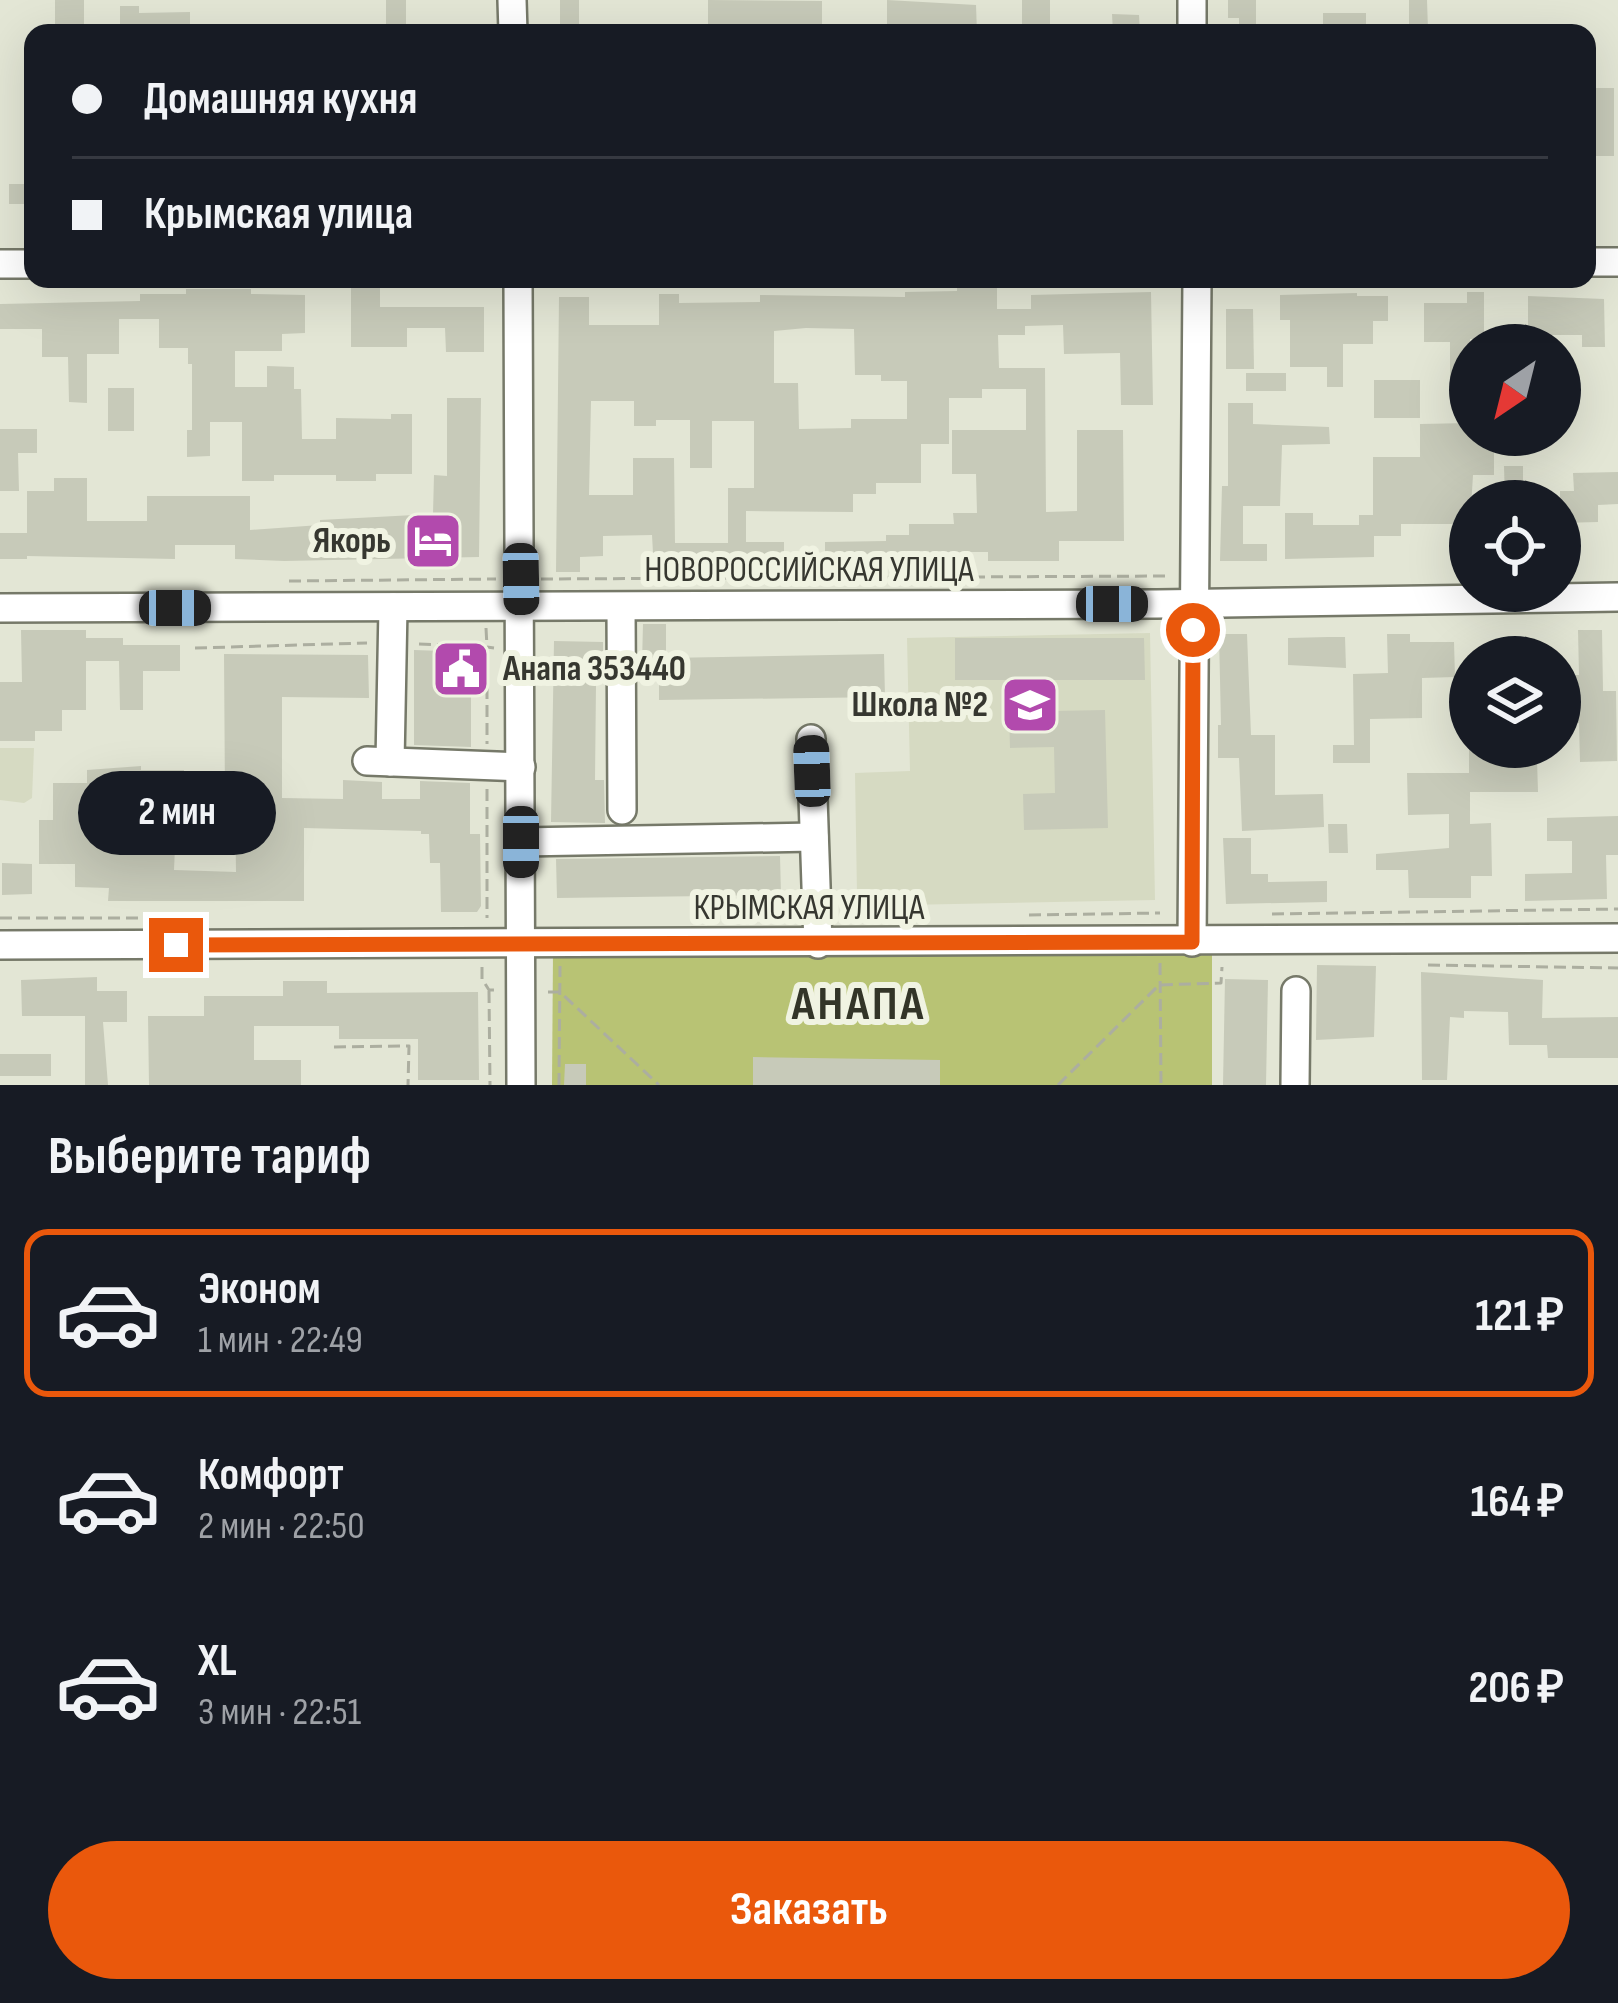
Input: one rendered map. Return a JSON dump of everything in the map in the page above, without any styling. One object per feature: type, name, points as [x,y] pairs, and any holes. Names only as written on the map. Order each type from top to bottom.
[{"type":"street","points":[[518,288],[520,1085]]},
{"type":"street","points":[[1192,928],[1197,288]]},
{"type":"street","name":"НОВОРОССИЙСКАЯ УЛИЦА","points":[[0,608],[393,607],[521,593],[621,607],[1193,589],[1618,597]]},
{"type":"street","points":[[393,607],[378,762],[521,767]]},
{"type":"street","points":[[621,607],[622,810]]},
{"type":"street","points":[[811,739],[818,944]]},
{"type":"street","points":[[521,842],[814,837]]},
{"type":"street","name":"КРЫМСКАЯ УЛИЦА","points":[[0,945],[1160,942],[1192,928],[1223,942],[1618,938]]},
{"type":"street","points":[[1295,1085],[1296,991]]},
{"type":"path","points":[[280,581],[521,593],[1193,589]]},
{"type":"path","points":[[471,668],[487,669]]},
{"type":"path","points":[[1269,914],[1618,909]]},
{"type":"path","points":[[1161,1085],[1160,913],[1192,928]]},
{"type":"path","points":[[1058,1085],[1159,985],[1221,983],[1223,942]]},
{"type":"path","points":[[490,990],[490,1085]]},
{"type":"path","points":[[559,1085],[560,992],[659,1085]]},
{"type":"path","points":[[334,1047],[409,1046],[408,1085]]},
{"type":"shaded area","name":"Школа №2","points":[[1150,633],[1155,900],[904,905],[902,892],[857,894],[855,773],[910,771],[907,638]]},
{"type":"shaded area","points":[[0,748],[34,748],[32,798],[24,803],[0,800]]},
{"type":"green space","points":[[1212,950],[1212,1085],[552,1085],[553,955]]},
{"type":"building","points":[[55,0],[84,0],[84,24],[55,24]]},
{"type":"building","points":[[386,0],[406,0],[406,24],[386,24]]},
{"type":"building","points":[[560,0],[579,0],[579,24],[560,24]]},
{"type":"building","points":[[708,0],[822,1],[822,24],[708,24]]},
{"type":"building","points":[[887,0],[976,5],[977,24],[887,24]]},
{"type":"building","points":[[1022,0],[1050,0],[1050,24],[1022,24]]},
{"type":"building","points":[[1228,0],[1256,0],[1256,24],[1228,18]]},
{"type":"building","points":[[1409,0],[1427,0],[1428,24],[1409,24]]},
{"type":"building","points":[[120,6],[139,6],[139,13],[190,12],[190,24],[120,24]]},
{"type":"building","points":[[1323,13],[1366,13],[1366,24],[1323,24]]},
{"type":"building","points":[[1112,14],[1139,15],[1140,24],[1113,24]]},
{"type":"building","points":[[1596,88],[1614,88],[1614,156],[1596,156]]},
{"type":"building","points":[[9,184],[24,184],[24,204],[9,204]]},
{"type":"building","points":[[351,288],[380,288],[380,307],[484,307],[484,352],[446,352],[445,328],[407,328],[407,347],[351,347]]},
{"type":"building","points":[[997,288],[997,309],[1031,309],[1031,295],[1151,292],[1153,405],[1121,405],[1120,353],[1064,354],[1063,325],[1025,326],[1025,335],[998,335],[999,368],[1045,368],[1046,512],[1077,511],[1077,430],[1123,430],[1124,541],[1059,541],[1059,561],[988,561],[988,552],[935,552],[935,559],[853,560],[853,571],[825,571],[825,542],[886,541],[886,535],[909,535],[909,524],[954,524],[953,513],[977,513],[976,474],[952,474],[952,430],[1026,430],[1026,389],[982,389],[982,398],[949,398],[949,444],[921,444],[921,483],[876,483],[876,494],[853,494],[853,512],[746,511],[746,542],[784,542],[784,571],[654,571],[652,535],[603,536],[603,556],[580,557],[580,572],[556,572],[559,297],[589,297],[589,325],[659,325],[659,294],[679,294],[679,303],[760,302],[760,295],[905,297],[905,292]],"holes":[[[854,329],[855,375],[907,381],[907,419],[851,419],[851,428],[799,429],[798,383],[774,383],[774,331]],[[591,401],[634,401],[634,426],[656,426],[656,420],[690,420],[690,468],[712,468],[712,421],[754,421],[754,488],[728,488],[728,543],[675,543],[674,458],[633,458],[633,495],[589,495]]]},
{"type":"building","points":[[186,289],[305,295],[305,333],[282,334],[282,351],[235,351],[235,387],[267,387],[267,366],[294,367],[294,389],[301,389],[302,439],[336,439],[336,418],[391,419],[391,414],[412,414],[412,474],[376,474],[376,481],[336,481],[336,475],[274,475],[274,481],[242,481],[242,422],[210,422],[210,456],[187,457],[192,364],[188,364],[188,348],[159,348],[159,319],[119,319],[119,354],[87,354],[87,403],[69,402],[68,357],[42,357],[42,329],[0,329],[0,304],[140,301],[140,294],[186,294]]},
{"type":"building","points":[[1467,292],[1484,292],[1484,324],[1449,324],[1449,342],[1424,342],[1424,303],[1467,303]]},
{"type":"building","points":[[1280,295],[1388,296],[1388,321],[1373,321],[1373,344],[1343,344],[1343,387],[1327,387],[1327,367],[1290,367],[1290,320],[1280,320]]},
{"type":"building","points":[[1528,296],[1604,299],[1605,347],[1582,347],[1581,324],[1528,324]]},
{"type":"building","points":[[1226,309],[1253,309],[1254,369],[1226,369]]},
{"type":"building","points":[[1246,373],[1286,373],[1286,391],[1246,391]]},
{"type":"building","points":[[1374,380],[1420,380],[1420,418],[1374,418]]},
{"type":"building","points":[[108,388],[134,388],[134,431],[108,431]]},
{"type":"building","points":[[447,398],[481,398],[479,557],[284,561],[235,559],[235,545],[175,545],[175,559],[0,559],[0,533],[27,533],[27,491],[54,491],[54,478],[87,478],[87,521],[147,521],[147,496],[250,496],[250,530],[320,525],[320,520],[433,514],[434,475],[447,476]]},
{"type":"building","points":[[1228,403],[1253,403],[1253,424],[1329,427],[1330,444],[1282,445],[1280,506],[1243,506],[1243,544],[1267,544],[1267,561],[1220,561],[1222,486],[1228,486]]},
{"type":"building","points":[[1449,423],[1449,456],[1494,456],[1494,475],[1449,480],[1449,524],[1401,524],[1401,536],[1374,536],[1374,557],[1285,559],[1285,513],[1313,513],[1313,525],[1359,525],[1359,515],[1373,515],[1373,457],[1420,457],[1420,424]]},
{"type":"building","points":[[0,429],[37,429],[37,453],[18,453],[19,491],[0,491]]},
{"type":"building","points":[[1504,466],[1523,466],[1523,480],[1504,480]]},
{"type":"building","points":[[1618,472],[1618,504],[1598,505],[1598,522],[1581,522],[1581,480],[1573,480],[1573,473]]},
{"type":"building","points":[[643,624],[666,624],[666,658],[884,654],[885,697],[659,700],[659,662],[642,663]]},
{"type":"building","points":[[21,630],[86,630],[86,638],[123,638],[123,645],[180,645],[180,671],[143,671],[143,710],[120,710],[119,661],[86,661],[86,710],[62,710],[62,731],[35,731],[35,741],[0,741],[0,682],[22,682]]},
{"type":"building","points":[[1578,630],[1602,630],[1603,691],[1616,691],[1617,761],[1581,762]]},
{"type":"building","points":[[1219,634],[1247,634],[1251,735],[1275,735],[1275,795],[1323,794],[1324,827],[1242,831],[1239,758],[1218,758]]},
{"type":"building","points":[[1387,634],[1410,634],[1410,642],[1449,642],[1449,677],[1422,678],[1422,718],[1370,719],[1370,763],[1333,763],[1333,745],[1354,745],[1353,674],[1388,673]]},
{"type":"building","points":[[1345,637],[1346,668],[1288,665],[1288,638]]},
{"type":"building","points":[[955,638],[1144,638],[1145,680],[955,680]]},
{"type":"building","points":[[554,641],[603,642],[603,684],[596,684],[595,780],[604,780],[605,823],[551,822]]},
{"type":"building","points":[[414,650],[471,652],[471,747],[414,745]]},
{"type":"building","points":[[224,654],[368,655],[369,698],[282,697],[282,798],[343,799],[343,780],[382,782],[382,799],[420,799],[420,781],[470,783],[470,834],[480,834],[481,906],[477,912],[441,912],[440,863],[430,863],[429,834],[421,831],[304,828],[304,901],[108,901],[109,888],[75,887],[75,864],[39,864],[39,820],[53,820],[53,783],[87,783],[87,770],[141,766],[141,770],[184,770],[185,814],[149,814],[149,794],[117,793],[118,846],[175,847],[174,870],[236,872],[235,799],[225,800]]},
{"type":"building","points":[[1105,710],[1108,828],[1024,830],[1023,794],[1055,793],[1054,747],[1010,748],[1009,712]]},
{"type":"building","points":[[1469,768],[1537,768],[1538,792],[1470,792],[1470,824],[1491,823],[1492,876],[1471,876],[1471,898],[1409,898],[1408,870],[1376,870],[1376,854],[1449,848],[1449,814],[1408,815],[1407,773],[1469,773]]},
{"type":"building","points":[[1618,816],[1618,855],[1606,855],[1607,899],[1525,901],[1525,874],[1572,873],[1572,841],[1547,841],[1547,818]]},
{"type":"building","points":[[1328,824],[1347,824],[1348,853],[1329,853]]},
{"type":"building","points":[[1223,838],[1251,838],[1251,874],[1268,874],[1268,882],[1327,881],[1327,902],[1226,904]]},
{"type":"building","points":[[780,856],[781,895],[557,898],[556,859]]},
{"type":"building","points":[[2,863],[32,864],[32,894],[2,895]]},
{"type":"building","points":[[1317,965],[1376,966],[1374,1037],[1316,1040]]},
{"type":"building","points":[[1421,972],[1543,980],[1542,1018],[1618,1017],[1618,1058],[1548,1058],[1547,1045],[1509,1045],[1508,1012],[1464,1011],[1464,1018],[1450,1017],[1447,1080],[1422,1080]]},
{"type":"building","points":[[97,977],[97,991],[127,991],[127,1022],[103,1022],[108,1085],[85,1085],[85,1016],[22,1016],[21,980]]},
{"type":"building","points":[[1225,979],[1268,980],[1266,1085],[1223,1085]]},
{"type":"building","points":[[283,981],[327,981],[327,993],[478,992],[479,1080],[418,1080],[418,1039],[339,1039],[339,1026],[254,1026],[254,1060],[301,1060],[301,1085],[149,1085],[148,1016],[204,1016],[204,996],[283,996]]},
{"type":"building","points":[[0,1054],[51,1054],[51,1076],[0,1076]]},
{"type":"building","points":[[753,1057],[940,1060],[940,1085],[753,1085]]},
{"type":"building","points":[[565,1064],[586,1064],[586,1085],[564,1085]]},
{"type":"place","name":"Якорь","points":[[433,541]]},
{"type":"place","name":"Анапа 353440","points":[[461,669]]},
{"type":"place","name":"Школа №2","points":[[1030,705]]},
{"type":"district","name":"АНАПА","points":[[859,1004]]},
{"type":"route","points":[[176,945],[1192,942],[1193,630]]}]
